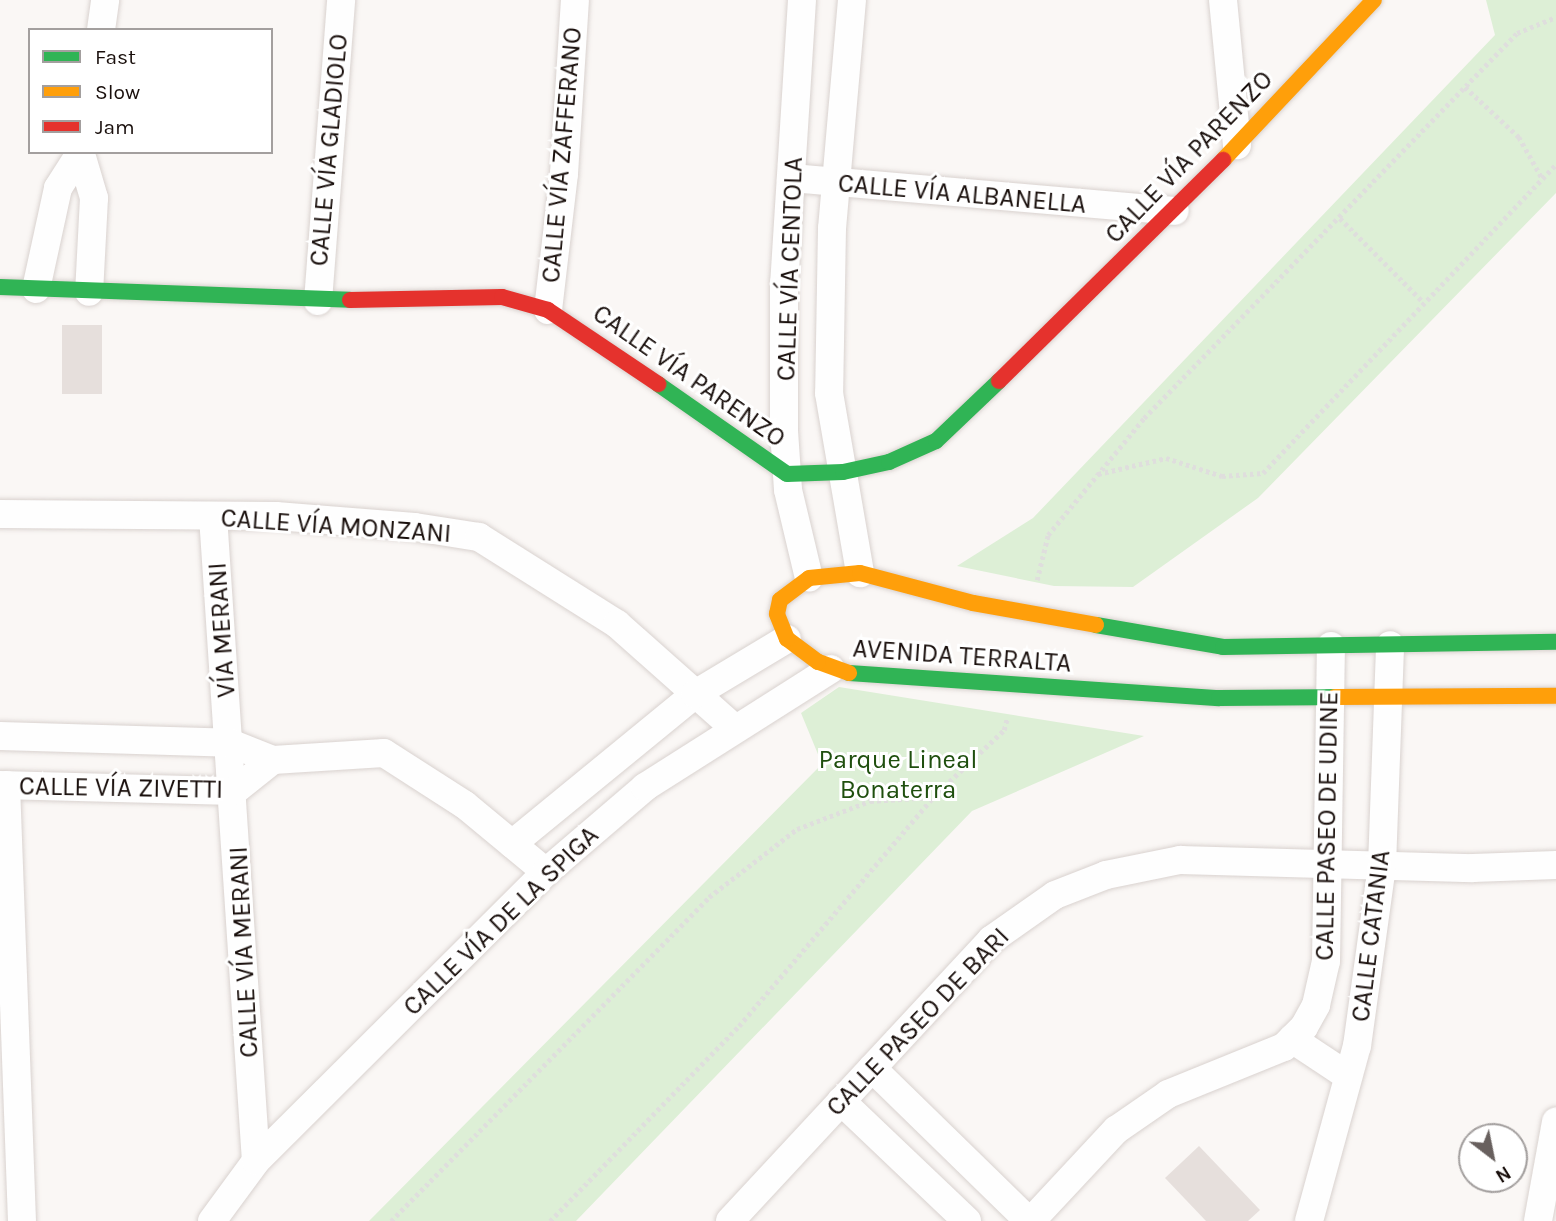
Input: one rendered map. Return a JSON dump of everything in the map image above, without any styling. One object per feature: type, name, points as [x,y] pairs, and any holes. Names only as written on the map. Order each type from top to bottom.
[{"type":"street","points":[[101,28],[105,0]]},
{"type":"street","name":"CALLE VÍA GLADIOLO","points":[[318,301],[341,0]]},
{"type":"street","name":"CALLE VÍA ZAFFERANO","points":[[548,310],[564,174],[575,0]]},
{"type":"street","name":"CALLE VÍA CENTOLA","points":[[802,0],[784,283],[787,474],[809,578]]},
{"type":"street","name":"CALLE VÍA CENTOLA","points":[[852,0],[835,183],[829,393],[860,573]]},
{"type":"street","points":[[1223,0],[1237,145]]},
{"type":"street","name":"CALLE VÍA PARENZO","points":[[0,287],[318,301],[502,297],[548,310],[787,474],[843,472],[889,462],[936,441],[1175,211],[1374,0]]},
{"type":"street","points":[[36,289],[58,188],[80,154]]},
{"type":"street","points":[[81,154],[94,198],[89,292]]},
{"type":"street","name":"CALLE VÍA ALBANELLA","points":[[791,178],[1175,211]]},
{"type":"street","name":"CALLE VÍA MONZANI","points":[[0,514],[290,517],[415,527],[479,537],[617,624],[734,728]]},
{"type":"street","name":"VÍA MERANI","points":[[214,516],[230,743]]},
{"type":"street","name":"AVENIDA TERRALTA","points":[[809,578],[860,573],[1028,614],[1223,647],[1556,642]]},
{"type":"street","points":[[787,639],[777,614],[780,600],[809,578]]},
{"type":"street","name":"AVENIDA TERRALTA","points":[[787,639],[831,669],[1016,684],[1219,698],[1556,696]]},
{"type":"street","name":"CALLE VÍA DE LA SPIGA","points":[[512,844],[695,694],[787,639]]},
{"type":"street","name":"CALLE CATANIA","points":[[1309,1221],[1357,1046],[1382,866],[1390,645]]},
{"type":"street","name":"CALLE PASEO DE UDINE","points":[[1030,1221],[1116,1130],[1168,1094],[1284,1047],[1292,1040],[1316,1005],[1326,961],[1331,646]]},
{"type":"street","name":"CALLE VÍA DE LA SPIGA","points":[[212,1221],[256,1161],[546,872],[645,787],[734,728],[831,669]]},
{"type":"street","name":"CALLE VÍA ZIVETTI","points":[[0,736],[230,743],[272,760],[384,753],[465,805],[546,872]]},
{"type":"street","name":"CALLE VÍA MERANI","points":[[230,743],[256,1161]]},
{"type":"street","name":"CALLE VÍA ZIVETTI","points":[[3,785],[234,791],[272,760]]},
{"type":"street","points":[[3,785],[22,1221]]},
{"type":"street","name":"CALLE PASEO DE BARI","points":[[730,1221],[991,940],[1055,895],[1106,875],[1180,860],[1328,866],[1556,865]]},
{"type":"street","points":[[1292,1040],[1348,1076]]},
{"type":"street","points":[[872,1068],[1030,1221]]},
{"type":"street","points":[[841,1101],[967,1221]]},
{"type":"street","points":[[1538,1221],[1556,1122]]},
{"type":"path","points":[[1028,614],[1048,534],[1144,418],[1517,33],[1556,17]]},
{"type":"path","points":[[1465,87],[1519,137],[1542,178]]},
{"type":"path","points":[[1097,474],[1166,458],[1222,476],[1263,473],[1556,164]]},
{"type":"path","points":[[1340,218],[1423,302]]},
{"type":"path","points":[[550,1221],[739,1026],[934,796],[1004,730],[1016,684]]},
{"type":"path","points":[[391,1221],[709,897],[797,829],[870,801],[934,796]]},
{"type":"green space","points":[[1486,0],[1556,0],[1556,193],[1258,498],[1133,587],[1054,586],[957,566],[1033,518],[1495,35]]},
{"type":"green space","name":"Parque Lineal Bonaterra","points":[[839,687],[1144,736],[972,811],[576,1221],[369,1221],[822,764],[801,713]]},
{"type":"building","points":[[62,325],[102,325],[102,394],[62,394]]},
{"type":"building","points":[[1199,1146],[1260,1210],[1248,1221],[1206,1221],[1165,1178]]},
{"type":"traffic: fast","points":[[0,287],[350,300]]},
{"type":"traffic: fast","points":[[658,384],[787,474],[843,472],[889,462],[936,441],[999,381]]},
{"type":"traffic: fast","points":[[1096,625],[1223,647],[1556,642]]},
{"type":"traffic: fast","points":[[849,673],[1219,698],[1335,697]]},
{"type":"traffic: slow","points":[[1223,160],[1374,0]]},
{"type":"traffic: slow","points":[[849,673],[818,662],[787,639],[777,614],[780,600],[809,578],[860,573],[973,603],[1096,625]]},
{"type":"traffic: slow","points":[[1335,697],[1556,696]]},
{"type":"traffic: jam","points":[[999,381],[1223,160]]},
{"type":"traffic: jam","points":[[350,300],[502,297],[548,310],[658,384]]}]
